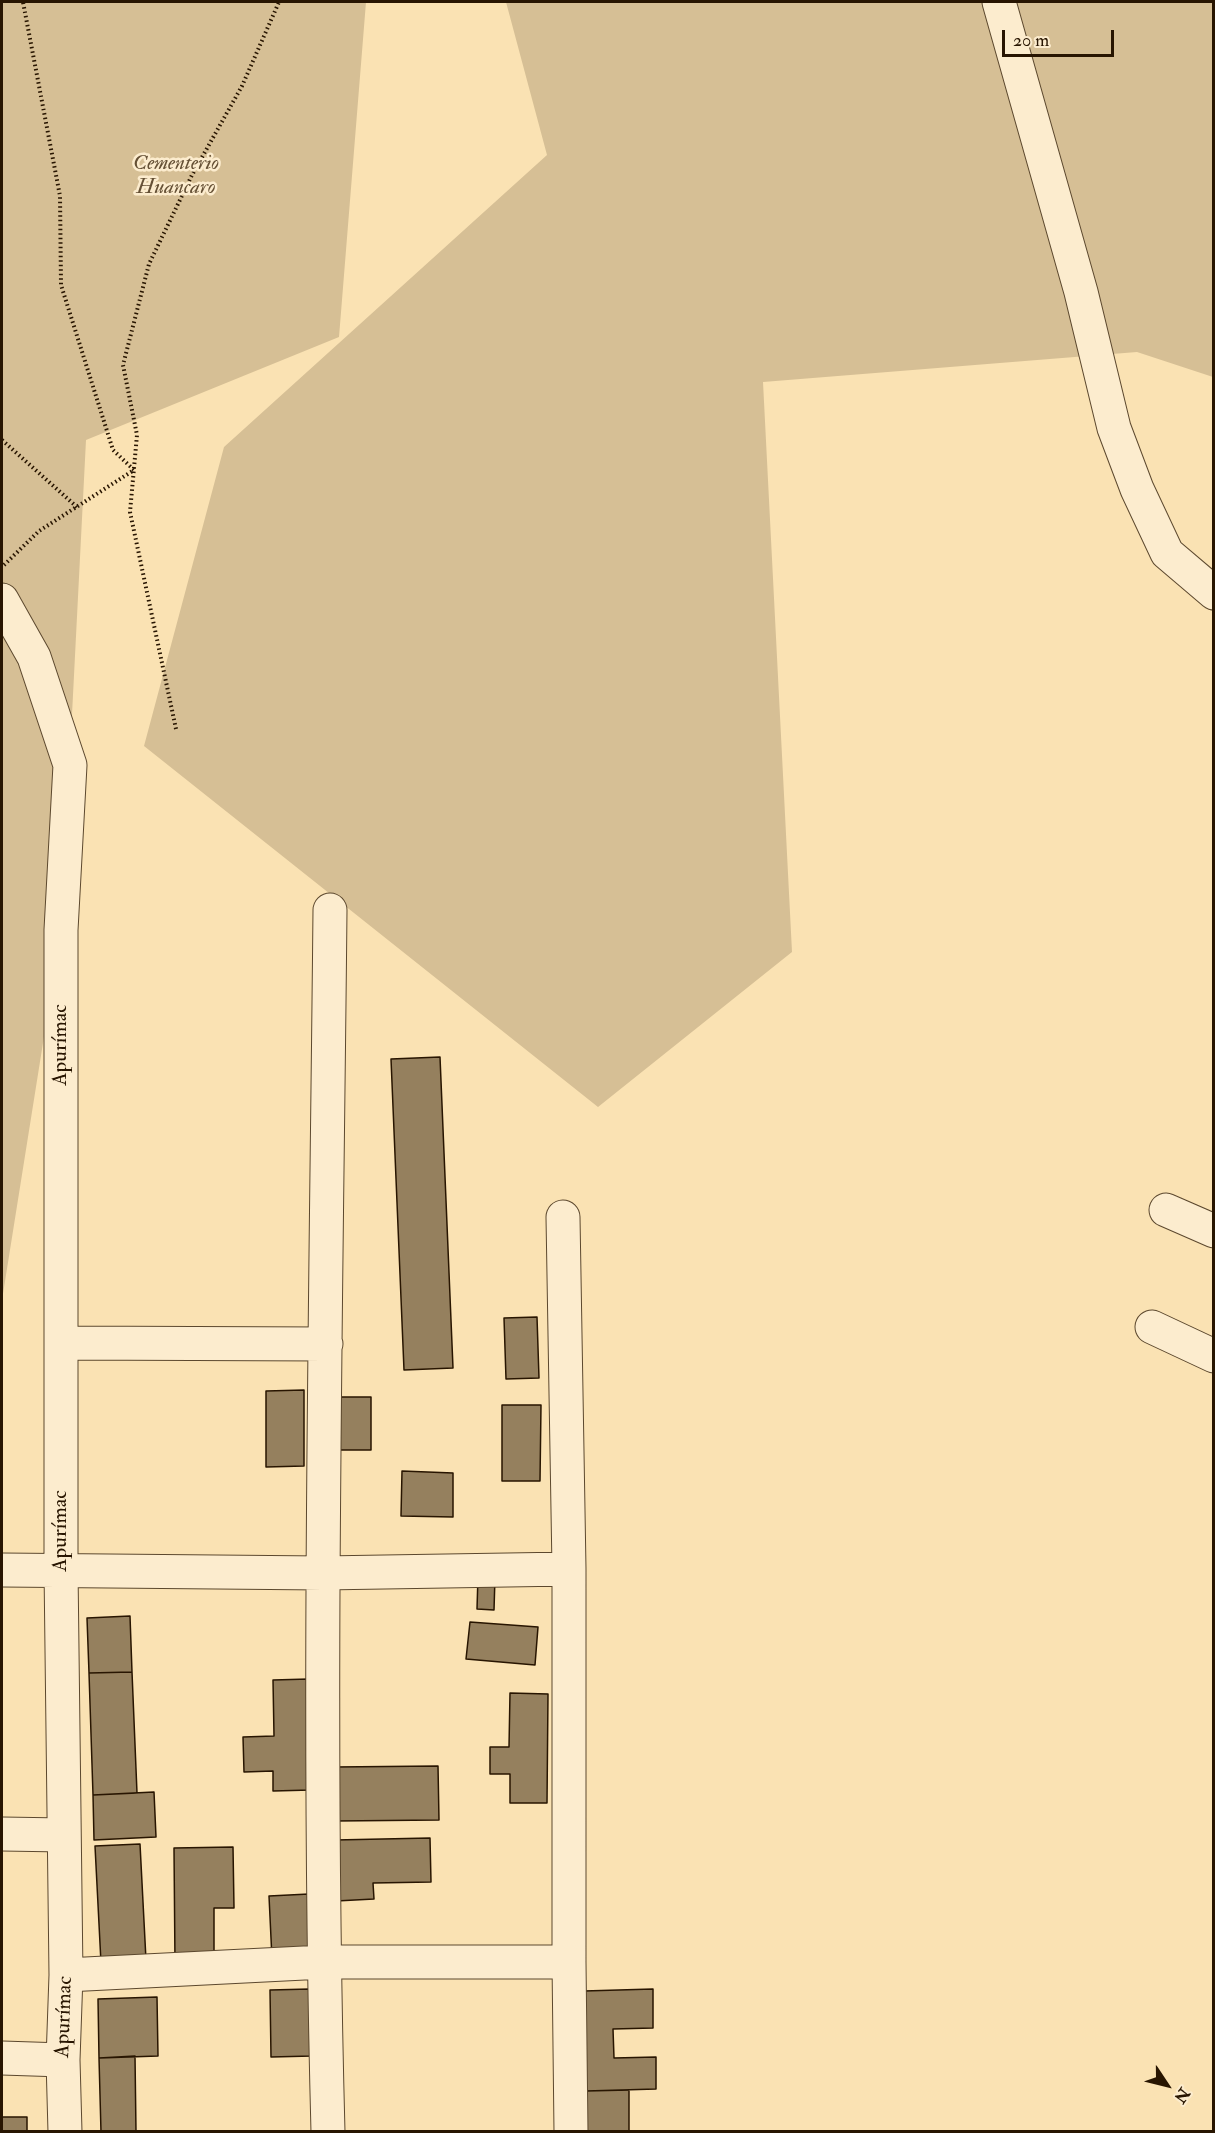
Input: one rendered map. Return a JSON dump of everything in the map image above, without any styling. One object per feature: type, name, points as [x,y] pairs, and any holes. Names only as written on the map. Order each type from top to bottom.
[{"type":"street","points":[[999,2],[1080,292],[1114,428],[1137,489],[1167,553],[1214,593]]},
{"type":"street","name":"Apurímac","points":[[2,600],[34,657],[70,765],[61,930],[61,1569],[66,1975],[63,2060],[65,2132]]},
{"type":"street","points":[[328,2132],[324,1962],[323,1573],[330,910]]},
{"type":"street","points":[[1166,1210],[1214,1231]]},
{"type":"street","points":[[563,1217],[569,1569],[571,2132]]},
{"type":"street","points":[[1152,1328],[1214,1356]]},
{"type":"street","points":[[61,1343],[326,1344]]},
{"type":"street","points":[[2,1569],[323,1573],[569,1569]]},
{"type":"street","points":[[2,1834],[64,1834]]},
{"type":"street","points":[[66,1975],[324,1962],[569,1962]]},
{"type":"street","points":[[2,2058],[63,2060]]},
{"type":"path","points":[[23,2],[60,196],[61,285],[113,450],[134,470]]},
{"type":"path","points":[[176,729],[130,512],[136,435],[123,365],[149,264],[192,176],[242,86],[279,2]]},
{"type":"path","points":[[2,440],[77,507]]},
{"type":"path","points":[[2,568],[39,531],[134,470]]},
{"type":"green space","name":"Cementerio Huancaro","points":[[2,2],[366,2],[339,337],[86,440],[61,930],[2,1300]]},
{"type":"green space","points":[[506,2],[1213,2],[1213,377],[1137,352],[763,382],[792,952],[598,1107],[144,746],[224,447],[547,155]]},
{"type":"building","points":[[440,1057],[453,1368],[404,1370],[391,1059]]},
{"type":"building","points":[[537,1317],[539,1378],[506,1379],[504,1318]]},
{"type":"building","points":[[304,1390],[304,1466],[266,1467],[266,1391]]},
{"type":"building","points":[[334,1397],[371,1397],[371,1450],[334,1450]]},
{"type":"building","points":[[502,1405],[541,1405],[540,1481],[502,1481]]},
{"type":"building","points":[[402,1471],[453,1473],[453,1517],[401,1516]]},
{"type":"building","points":[[478,1576],[495,1577],[494,1610],[477,1609]]},
{"type":"building","points":[[130,1616],[132,1672],[89,1673],[87,1618]]},
{"type":"building","points":[[470,1622],[538,1627],[535,1665],[466,1659]]},
{"type":"building","points":[[132,1672],[137,1793],[93,1795],[89,1673]]},
{"type":"building","points":[[309,1679],[311,1790],[273,1791],[273,1771],[244,1772],[243,1737],[274,1736],[273,1680]]},
{"type":"building","points":[[510,1693],[548,1694],[547,1803],[510,1803],[510,1774],[490,1774],[490,1747],[509,1747]]},
{"type":"building","points":[[438,1766],[439,1820],[335,1821],[334,1767]]},
{"type":"building","points":[[154,1792],[156,1837],[94,1840],[93,1795]]},
{"type":"building","points":[[430,1838],[431,1882],[373,1883],[374,1899],[336,1901],[335,1840]]},
{"type":"building","points":[[140,1844],[146,1960],[101,1963],[95,1846]]},
{"type":"building","points":[[233,1847],[234,1908],[214,1908],[214,1963],[175,1964],[174,1848]]},
{"type":"building","points":[[309,1894],[311,1957],[272,1959],[269,1896]]},
{"type":"building","points":[[310,1989],[312,2056],[271,2057],[270,1990]]},
{"type":"building","points":[[653,1989],[653,2028],[613,2029],[614,2058],[656,2057],[656,2089],[586,2091],[584,1991]]},
{"type":"building","points":[[157,1997],[158,2056],[99,2058],[98,1999]]},
{"type":"building","points":[[135,2056],[136,2132],[101,2132],[99,2058]]},
{"type":"building","points":[[629,2090],[629,2132],[587,2132],[586,2091]]},
{"type":"building","points":[[2,2117],[27,2117],[27,2132],[2,2132]]}]
